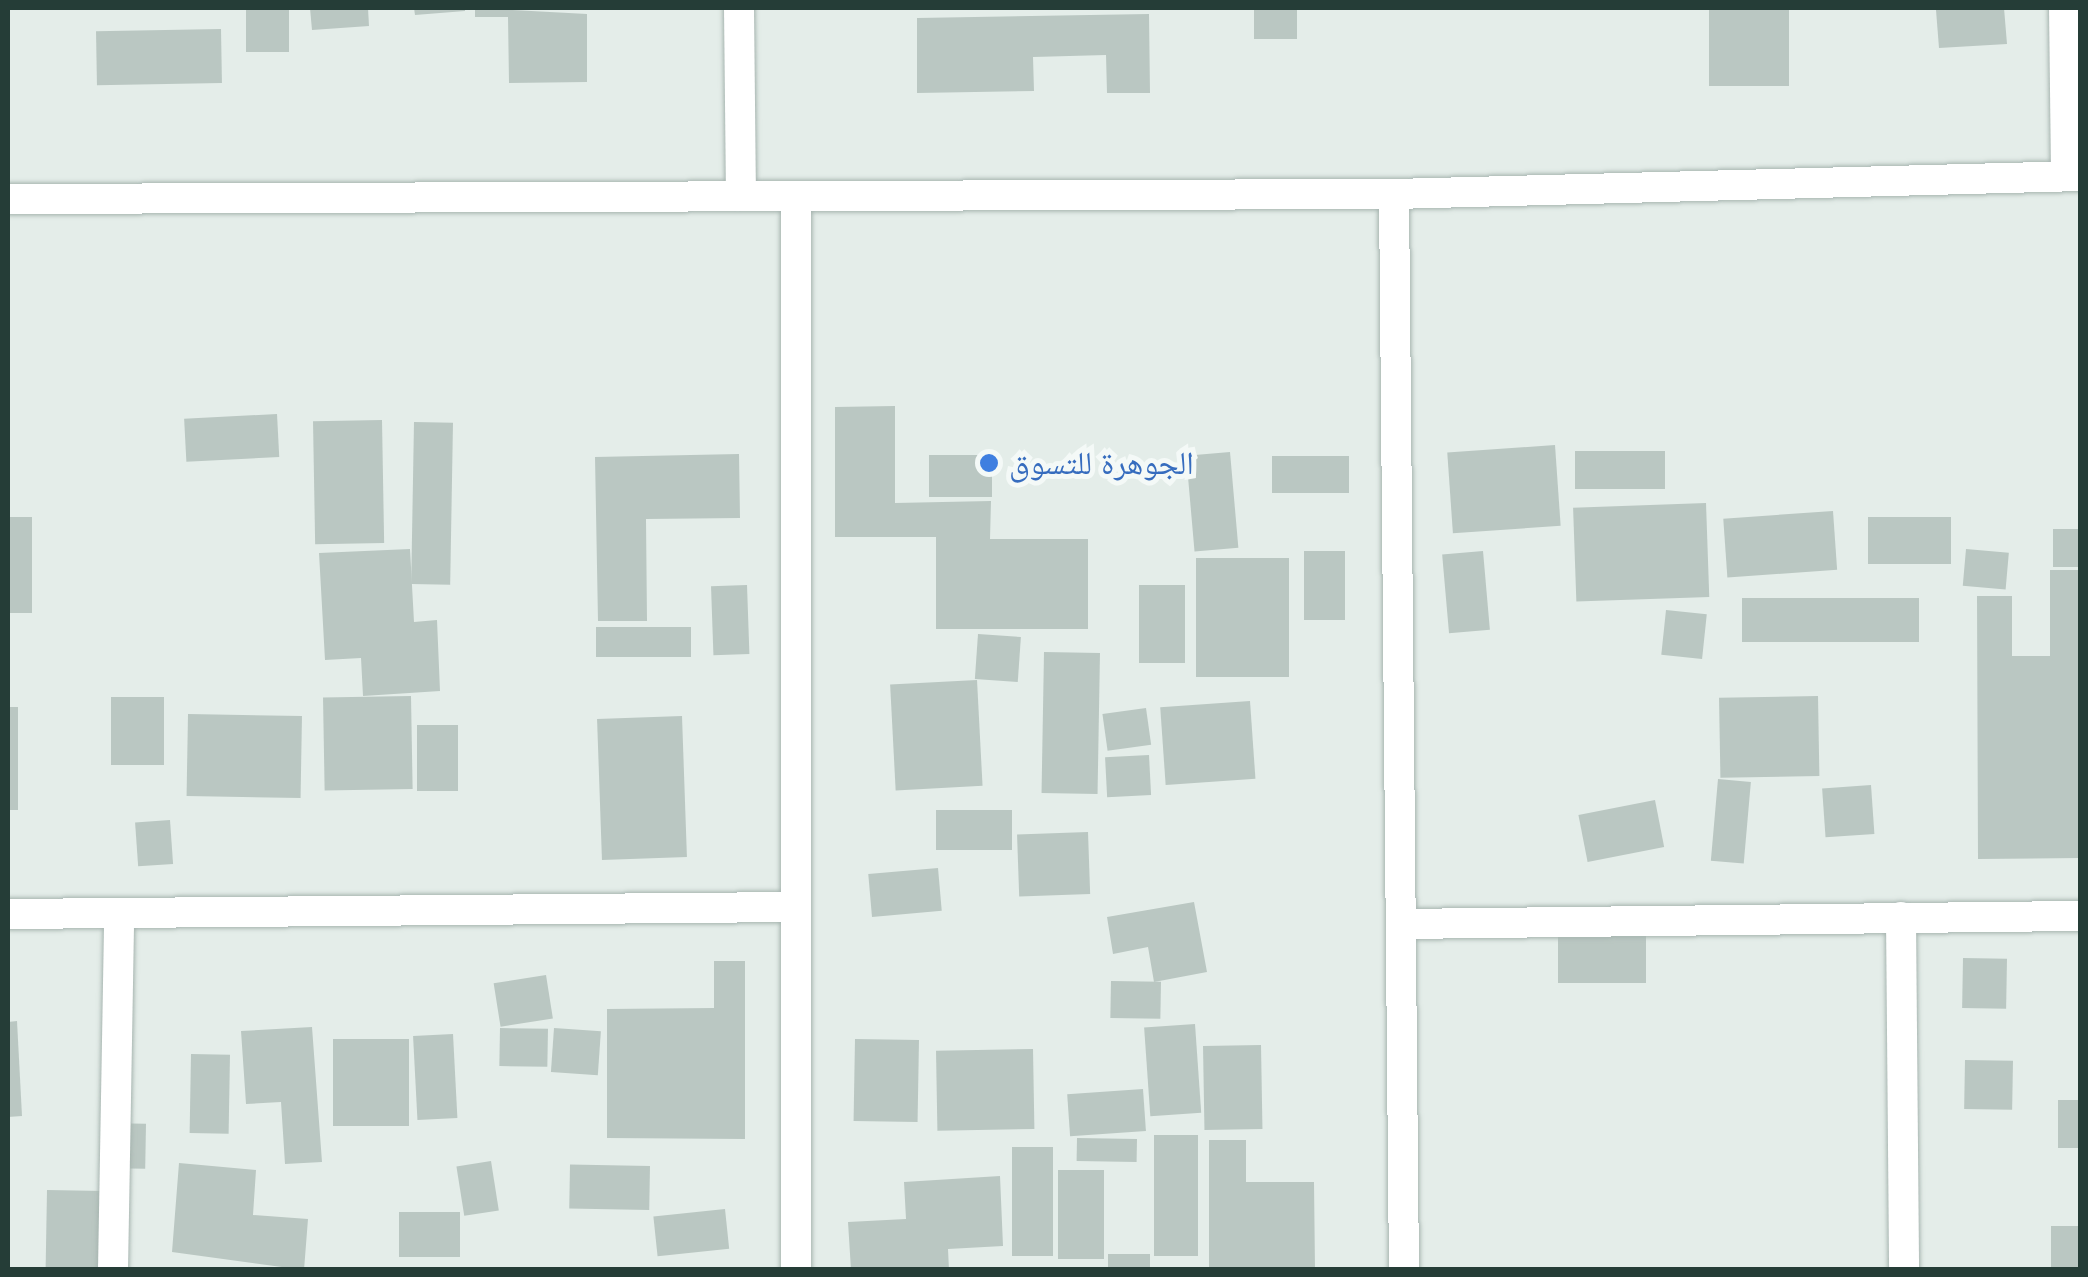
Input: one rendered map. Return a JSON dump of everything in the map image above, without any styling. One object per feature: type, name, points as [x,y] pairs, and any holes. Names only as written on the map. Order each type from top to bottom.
[{"type":"street","points":[[739,8],[741,196]]},
{"type":"street","points":[[8,199],[1394,194],[2073,175],[2064,8]]},
{"type":"street","points":[[1394,194],[1404,1270]]},
{"type":"street","points":[[796,196],[792,907],[796,1270]]},
{"type":"street","points":[[8,914],[792,907]]},
{"type":"street","points":[[113,1270],[120,914]]},
{"type":"street","points":[[1401,924],[2080,916]]},
{"type":"street","points":[[1900,918],[1904,1270]]},
{"type":"building","points":[[246,8],[289,8],[289,52],[246,52]]},
{"type":"building","points":[[310,8],[368,8],[369,26],[312,30]]},
{"type":"building","points":[[414,8],[465,8],[465,11],[415,15]]},
{"type":"building","points":[[475,8],[587,14],[587,82],[509,83],[508,17],[475,17]]},
{"type":"building","points":[[1254,8],[1297,8],[1297,39],[1254,39]]},
{"type":"building","points":[[1709,8],[1789,8],[1789,86],[1709,86]]},
{"type":"building","points":[[2004,8],[2007,44],[1939,48],[1936,10]]},
{"type":"building","points":[[1149,14],[1150,93],[1107,93],[1106,55],[1033,57],[1034,91],[917,93],[917,18]]},
{"type":"building","points":[[221,29],[222,83],[97,85],[96,31]]},
{"type":"building","points":[[895,406],[895,503],[991,501],[990,539],[1088,539],[1088,629],[936,629],[936,537],[835,537],[835,407]]},
{"type":"building","points":[[277,414],[279,457],[186,462],[184,419]]},
{"type":"building","points":[[382,420],[384,543],[315,544],[313,421]]},
{"type":"building","points":[[414,422],[453,423],[450,585],[411,584]]},
{"type":"building","points":[[1555,445],[1561,526],[1453,533],[1447,453]]},
{"type":"building","points":[[1575,451],[1665,451],[1665,489],[1575,489]]},
{"type":"building","points":[[1230,452],[1238,548],[1195,551],[1186,456]]},
{"type":"building","points":[[739,454],[740,518],[646,519],[647,621],[598,621],[595,457]]},
{"type":"building","points":[[929,455],[992,455],[992,497],[929,497]]},
{"type":"building","points":[[1272,456],[1349,456],[1349,493],[1272,493]]},
{"type":"building","points":[[1706,503],[1709,597],[1576,602],[1573,508]]},
{"type":"building","points":[[1833,511],[1837,570],[1727,578],[1723,519]]},
{"type":"building","points":[[8,517],[32,517],[32,613],[8,613]]},
{"type":"building","points":[[1868,517],[1951,517],[1951,564],[1868,564]]},
{"type":"building","points":[[2053,529],[2080,529],[2080,567],[2053,567]]},
{"type":"building","points":[[410,549],[414,622],[437,620],[440,691],[363,696],[361,658],[325,660],[319,553]]},
{"type":"building","points":[[1966,549],[2009,553],[2006,590],[1963,586]]},
{"type":"building","points":[[1304,551],[1345,551],[1345,620],[1304,620]]},
{"type":"building","points":[[1483,551],[1490,630],[1449,633],[1442,555]]},
{"type":"building","points":[[1196,558],[1289,558],[1289,677],[1196,677]]},
{"type":"building","points":[[2050,570],[2080,570],[2080,858],[1978,859],[1977,596],[2012,596],[2012,656],[2050,656]]},
{"type":"building","points":[[747,585],[749,654],[713,655],[711,586]]},
{"type":"building","points":[[1139,585],[1185,585],[1185,663],[1139,663]]},
{"type":"building","points":[[1742,598],[1919,598],[1919,642],[1742,642]]},
{"type":"building","points":[[1666,610],[1707,614],[1702,659],[1661,655]]},
{"type":"building","points":[[596,627],[691,627],[691,657],[596,657]]},
{"type":"building","points":[[978,634],[1021,637],[1018,682],[975,679]]},
{"type":"building","points":[[1044,652],[1100,653],[1098,794],[1042,793]]},
{"type":"building","points":[[977,680],[983,786],[896,790],[890,685]]},
{"type":"building","points":[[411,696],[413,789],[325,791],[323,698]]},
{"type":"building","points":[[1818,696],[1819,776],[1720,778],[1719,698]]},
{"type":"building","points":[[111,697],[164,697],[164,765],[111,765]]},
{"type":"building","points":[[1250,701],[1255,779],[1166,785],[1160,707]]},
{"type":"building","points":[[8,707],[18,707],[18,810],[8,810]]},
{"type":"building","points":[[1146,708],[1151,745],[1108,751],[1102,714]]},
{"type":"building","points":[[188,714],[302,716],[301,798],[187,796]]},
{"type":"building","points":[[682,716],[687,857],[602,860],[597,719]]},
{"type":"building","points":[[417,725],[458,725],[458,791],[417,791]]},
{"type":"building","points":[[1149,755],[1151,795],[1107,797],[1105,757]]},
{"type":"building","points":[[1718,779],[1751,782],[1744,864],[1711,861]]},
{"type":"building","points":[[1871,785],[1874,834],[1826,837],[1822,788]]},
{"type":"building","points":[[1655,800],[1664,847],[1588,862],[1578,815]]},
{"type":"building","points":[[936,810],[1012,810],[1012,850],[936,850]]},
{"type":"building","points":[[170,820],[173,864],[138,866],[135,822]]},
{"type":"building","points":[[1088,832],[1090,894],[1019,896],[1017,834]]},
{"type":"building","points":[[938,868],[942,911],[872,917],[868,874]]},
{"type":"building","points":[[1194,902],[1207,972],[1154,982],[1148,947],[1113,954],[1107,917]]},
{"type":"building","points":[[1558,927],[1646,927],[1646,983],[1558,983]]},
{"type":"building","points":[[1963,958],[2007,959],[2006,1009],[1962,1008]]},
{"type":"building","points":[[714,961],[745,961],[745,1139],[607,1138],[607,1009],[714,1008]]},
{"type":"building","points":[[546,975],[553,1018],[501,1027],[494,983]]},
{"type":"building","points":[[1111,981],[1161,982],[1160,1019],[1110,1018]]},
{"type":"building","points":[[17,1021],[22,1116],[8,1117],[8,1022]]},
{"type":"building","points":[[1195,1024],[1201,1113],[1150,1116],[1144,1028]]},
{"type":"building","points":[[312,1027],[322,1162],[285,1164],[281,1102],[246,1104],[241,1031]]},
{"type":"building","points":[[500,1028],[548,1029],[547,1067],[499,1066]]},
{"type":"building","points":[[554,1028],[601,1031],[598,1075],[551,1072]]},
{"type":"building","points":[[453,1034],[457,1118],[417,1120],[413,1036]]},
{"type":"building","points":[[333,1039],[409,1039],[409,1126],[333,1126]]},
{"type":"building","points":[[855,1039],[919,1040],[918,1122],[854,1121]]},
{"type":"building","points":[[1261,1045],[1262,1129],[1204,1130],[1203,1046]]},
{"type":"building","points":[[1033,1049],[1034,1129],[937,1131],[936,1051]]},
{"type":"building","points":[[191,1054],[230,1055],[229,1134],[190,1133]]},
{"type":"building","points":[[1965,1060],[2013,1061],[2012,1110],[1964,1109]]},
{"type":"building","points":[[1143,1089],[1146,1131],[1070,1136],[1067,1094]]},
{"type":"building","points":[[2058,1100],[2080,1100],[2080,1148],[2058,1148]]},
{"type":"building","points":[[101,1123],[146,1124],[145,1169],[100,1168]]},
{"type":"building","points":[[1154,1135],[1198,1135],[1198,1256],[1154,1256]]},
{"type":"building","points":[[1077,1138],[1137,1139],[1137,1162],[1077,1161]]},
{"type":"building","points":[[1209,1140],[1246,1140],[1246,1182],[1314,1182],[1315,1270],[1209,1270]]},
{"type":"building","points":[[1012,1147],[1053,1147],[1053,1256],[1012,1256]]},
{"type":"building","points":[[491,1161],[499,1210],[464,1216],[456,1166]]},
{"type":"building","points":[[179,1163],[256,1170],[253,1215],[308,1219],[304,1270],[172,1252]]},
{"type":"building","points":[[570,1165],[650,1166],[649,1210],[569,1209]]},
{"type":"building","points":[[1058,1170],[1104,1170],[1104,1259],[1058,1259]]},
{"type":"building","points":[[1000,1176],[1003,1246],[948,1249],[949,1270],[851,1270],[848,1222],[906,1219],[904,1182]]},
{"type":"building","points":[[47,1190],[104,1191],[103,1270],[46,1270]]},
{"type":"building","points":[[725,1209],[729,1249],[658,1256],[653,1217]]},
{"type":"building","points":[[399,1212],[460,1212],[460,1257],[399,1257]]},
{"type":"building","points":[[2051,1226],[2080,1226],[2080,1270],[2051,1270]]},
{"type":"building","points":[[1108,1254],[1150,1254],[1150,1270],[1108,1270]]},
{"type":"place","name":"الجوهرة للتسوق","points":[[989,463]]}]
